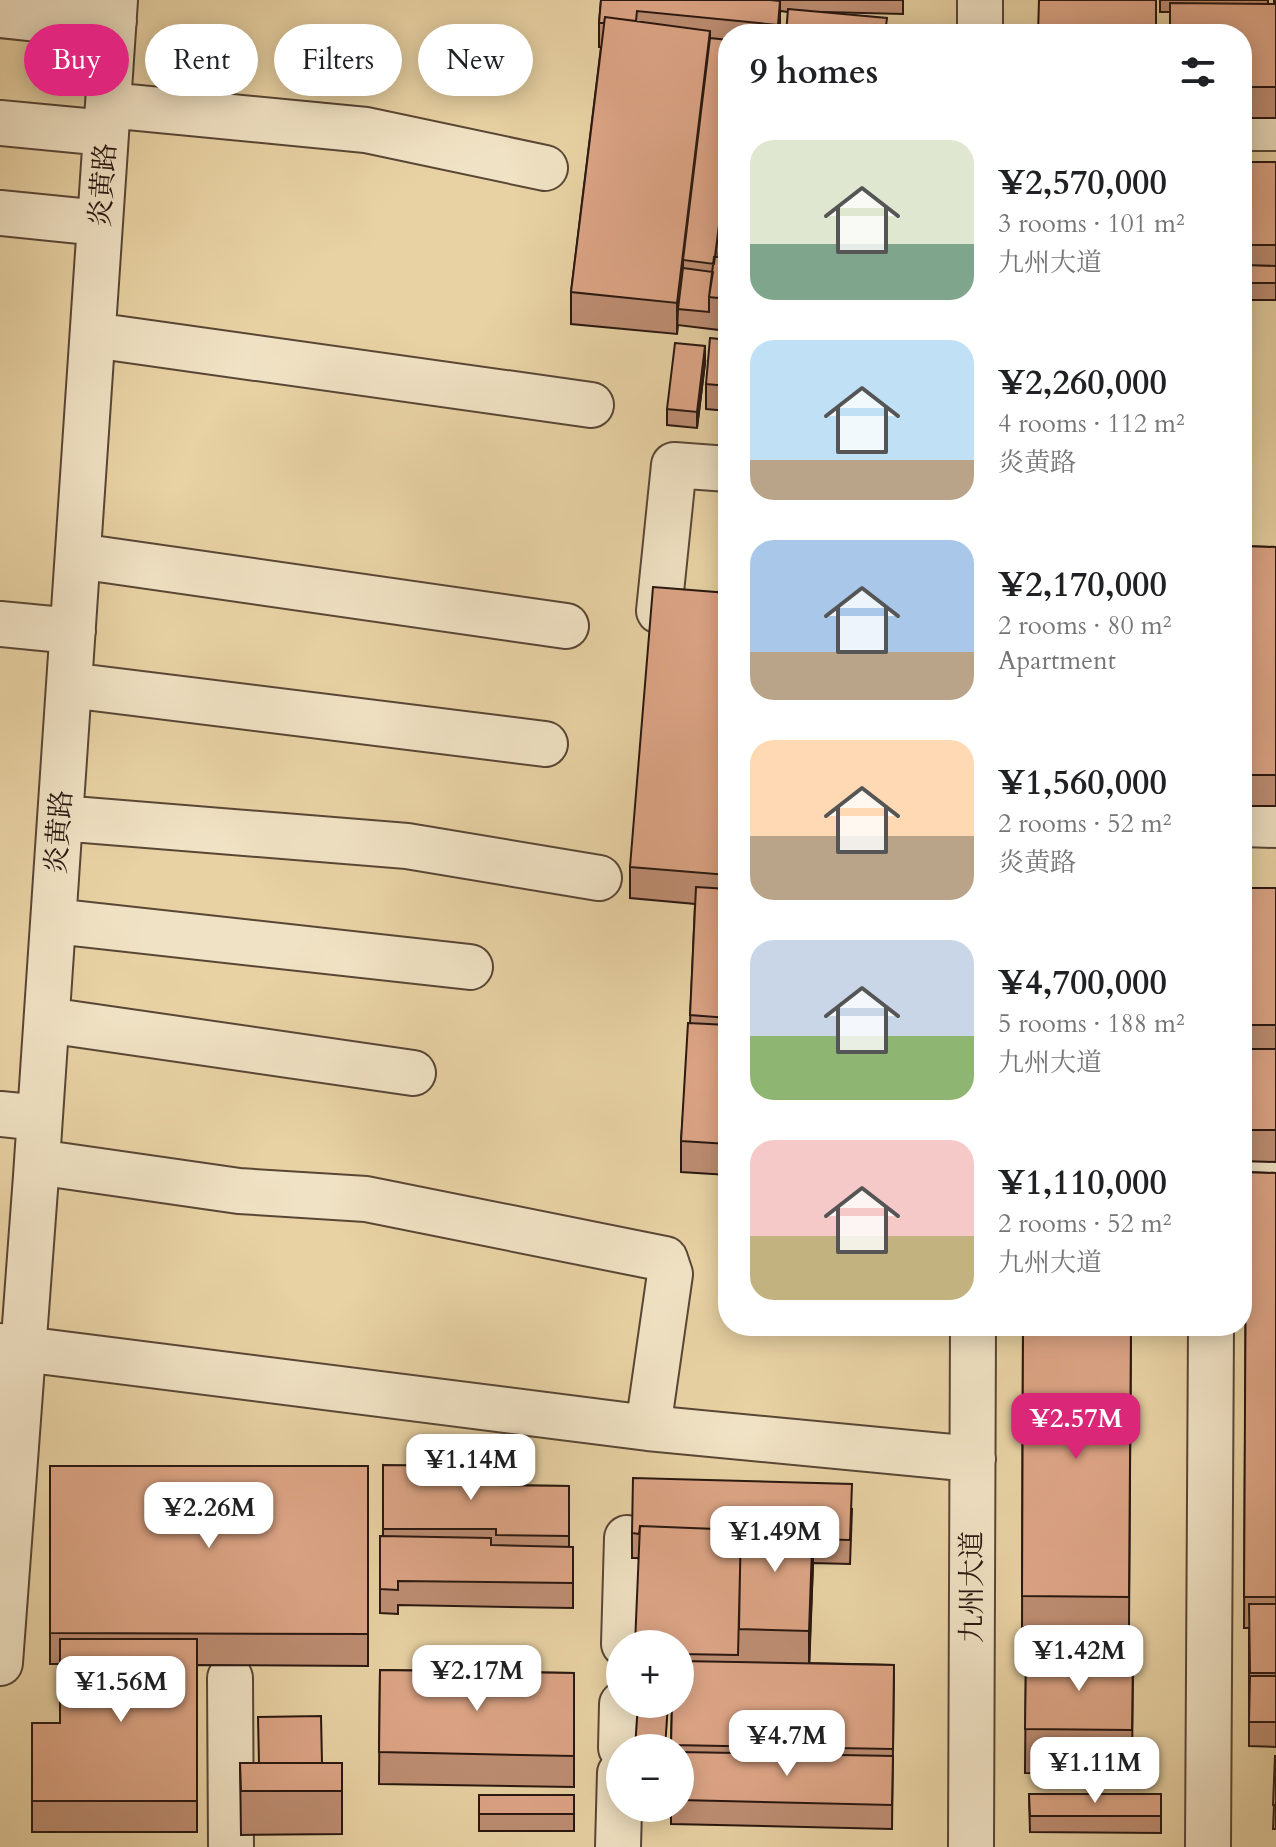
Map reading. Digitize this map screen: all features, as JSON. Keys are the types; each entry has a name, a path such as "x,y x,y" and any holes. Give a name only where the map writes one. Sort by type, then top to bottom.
{"street":[{"path":"980,0 980,24"},
{"path":"0,15 57,21 115,11"},
{"name":"炎黄路","path":"0,1663 16,1239 37,1162 115,11"},
{"path":"0,123 107,119 366,130 545,168"},
{"path":"1252,128 1276,128"},
{"path":"0,213 100,223"},
{"path":"93,335 591,405"},
{"path":"659,611 674,465 718,468"},
{"path":"78,556 566,626"},
{"path":"0,624 73,631"},
{"path":"69,685 545,744"},
{"path":"60,818 407,846 599,878"},
{"path":"1252,824 1276,825"},
{"path":"54,921 470,967"},
{"path":"47,1020 413,1073"},
{"path":"37,1162 239,1191 366,1199 665,1259 670,1274 648,1428"},
{"path":"1252,1167 1276,1168"},
{"name":"九州大道","path":"971,1847 973,1336"},
{"path":"1208,1847 1211,1336"},
{"path":"12,1347 648,1428 973,1459"},
{"path":"624,1630 627,1538"},
{"path":"230,1678 231,1847"},
{"path":"618,1847 619,1822"}],"building":[{"path":"601,0 780,1 778,24 637,11 636,21 605,17 604,23 599,23"},
{"path":"1039,0 1156,0 1156,24 1038,24"},
{"path":"1170,3 1276,4 1276,87 1252,87 1252,24 1170,24"},
{"path":"788,9 887,18 886,24 787,24"},
{"path":"605,17 710,31 677,303 571,292"},
{"path":"710,38 718,39 718,233 714,264 683,260"},
{"path":"1252,162 1276,162 1276,245 1252,245"},
{"path":"714,257 718,257 718,298 709,297"},
{"path":"1252,265 1276,266 1276,283 1252,283"},
{"path":"683,268 713,272 709,312 678,309"},
{"path":"710,338 718,339 718,385 706,384"},
{"path":"675,343 705,346 697,412 667,409"},
{"path":"1252,546 1276,547 1276,775 1252,775"},
{"path":"653,587 718,592 718,874 630,867"},
{"path":"696,887 718,888 718,1017 690,1015"},
{"path":"1252,888 1276,888 1276,1025 1252,1025"},
{"path":"688,1023 718,1024 718,1143 681,1141"},
{"path":"1252,1049 1276,1049 1276,1130 1252,1130"},
{"path":"1252,1172 1276,1173 1276,1597 1244,1597 1245,1336 1252,1336"},
{"path":"1023,1336 1131,1336 1129,1597 1022,1596"},
{"path":"383,1465 496,1466 495,1485 569,1486 569,1536 496,1535 496,1529 383,1529"},
{"path":"50,1466 368,1466 368,1634 50,1633"},
{"path":"633,1478 852,1484 850,1540 813,1539 813,1520 741,1517 741,1530 640,1526 639,1534 632,1533"},
{"path":"741,1517 813,1520 809,1631 739,1629"},
{"path":"640,1526 741,1530 738,1655 694,1654 694,1630 636,1630"},
{"path":"380,1536 491,1538 491,1545 573,1547 573,1583 398,1581 398,1590 380,1589"},
{"path":"1249,1604 1276,1604 1276,1673 1250,1673"},
{"path":"60,1639 197,1639 197,1801 32,1801 32,1723 60,1723"},
{"path":"1026,1656 1133,1658 1132,1730 1025,1729"},
{"path":"694,1661 894,1665 893,1749 694,1745 694,1734 671,1734 672,1718 694,1718"},
{"path":"380,1670 574,1673 574,1756 379,1752"},
{"path":"1250,1676 1276,1676 1276,1722 1249,1722"},
{"path":"321,1716 322,1763 259,1763 258,1717"},
{"path":"637,1718 667,1718 666,1734 636,1734"},
{"path":"694,1752 893,1756 892,1805 694,1800"},
{"path":"1275,1756 1276,1805 1273,1805"},
{"path":"240,1763 342,1763 342,1791 241,1791"},
{"path":"1029,1794 1161,1794 1161,1816 1030,1816"},
{"path":"479,1795 574,1795 574,1814 479,1814"}]}
